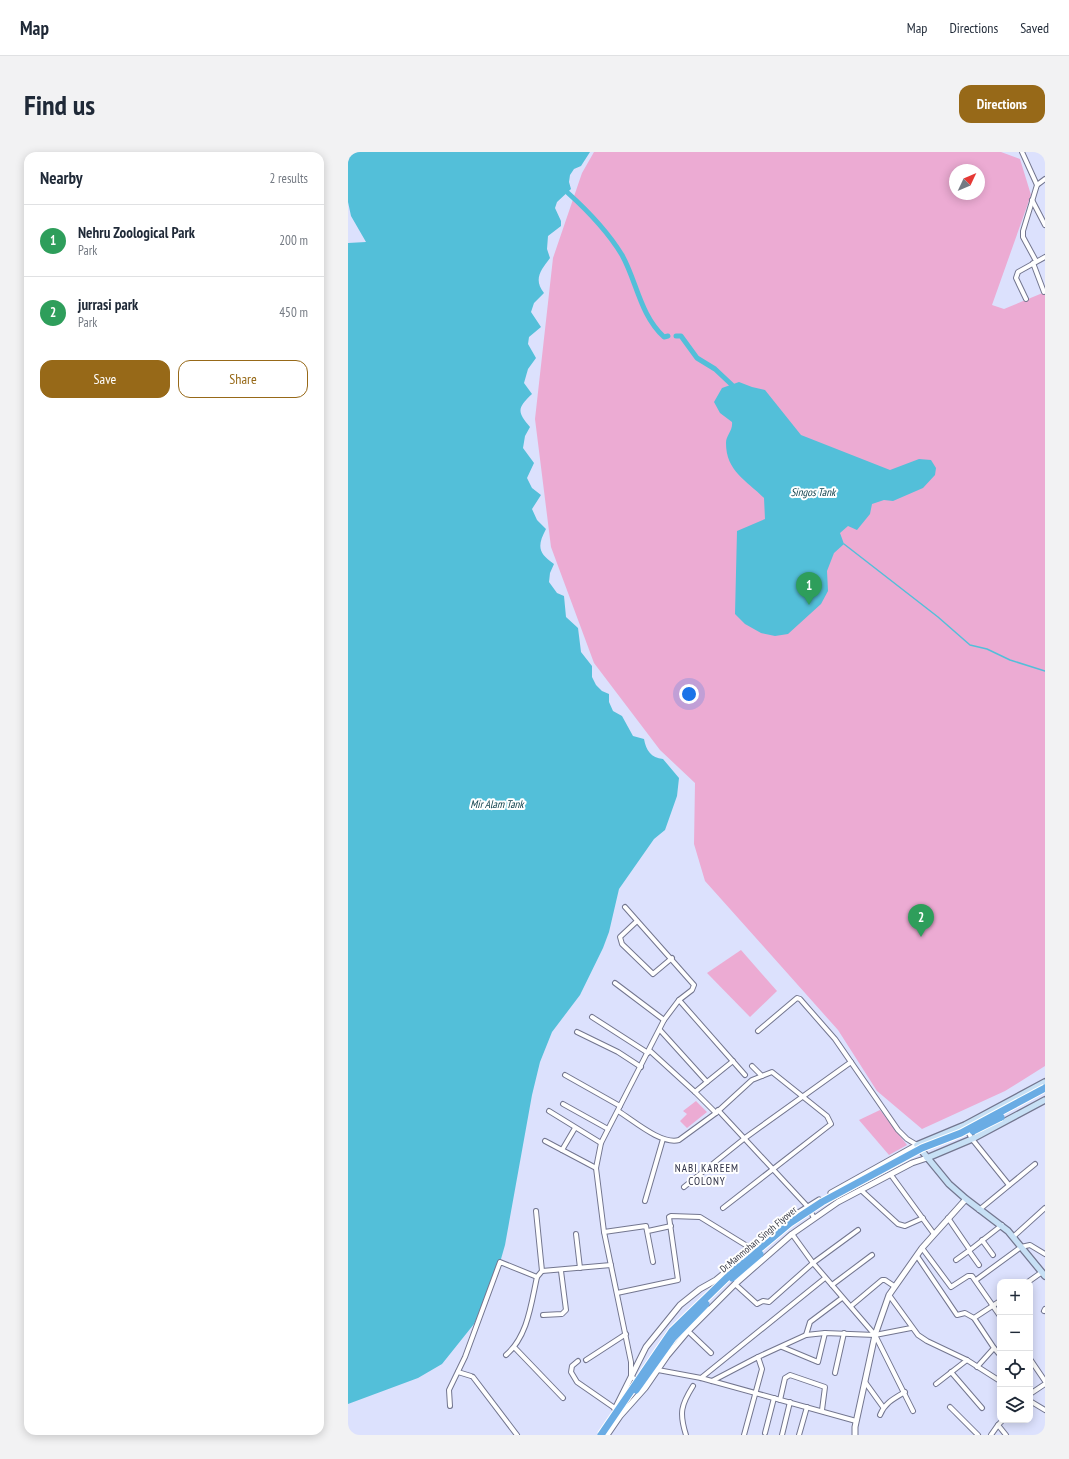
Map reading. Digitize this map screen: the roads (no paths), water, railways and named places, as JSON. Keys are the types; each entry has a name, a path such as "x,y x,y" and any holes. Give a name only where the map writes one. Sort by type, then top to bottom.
{"highway":[{"name":"Dr.Manmohan Singh Flyover","path":"599,1435 672,1331 741,1264 790,1223 822,1202 915,1151 961,1133 1045,1088"},
{"name":"Dr.Manmohan Singh Flyover","path":"606,1435 673,1338 716,1292 802,1219 918,1154 983,1127 1045,1093"}],"main road":[{"path":"1044,1274 1002,1226 979,1210 949,1184 917,1145 964,1125 1045,1082"},
{"path":"927,1158 972,1139 1045,1100"}],"street":[{"path":"1022,152 1037,185"},
{"path":"1044,292 1034,262 1023,237 1026,218 1037,185 1045,180"},
{"path":"1032,200 1045,226"},
{"path":"1026,299 1016,278 1018,272 1045,257"},
{"path":"624,907 672,958 694,985 692,990 679,1000 664,1020 601,1143 596,1168 604,1232 626,1334 631,1362 631,1376 645,1388"},
{"path":"637,921 620,937 622,944 653,974 672,958"},
{"path":"616,983 664,1020"},
{"path":"599,1435 616,1409 646,1347 680,1305 700,1289 716,1280 808,1207 917,1145 907,1139 898,1130 835,1039 799,998 758,1030"},
{"path":"679,1000 745,1075"},
{"path":"592,1017 648,1051 717,1111 774,1169 808,1207 814,1218"},
{"path":"660,1030 707,1082"},
{"path":"577,1032 618,1052 641,1067"},
{"path":"695,1092 733,1061"},
{"path":"684,1188 745,1138 851,1062"},
{"path":"752,1066 762,1076"},
{"path":"565,1075 619,1108 663,1139 674,1142 679,1140 717,1111 752,1080 772,1072 827,1116 831,1124 723,1208"},
{"path":"563,1104 608,1129"},
{"path":"549,1111 601,1143"},
{"path":"964,1125 972,1139 1009,1185"},
{"path":"562,1150 575,1128"},
{"path":"645,1201 663,1139"},
{"path":"545,1140 596,1168"},
{"path":"606,1435 620,1416 645,1388 688,1331 735,1284 792,1234 838,1202 862,1191 912,1163 927,1158"},
{"path":"979,1210 1035,1164"},
{"path":"891,1175 934,1234"},
{"path":"862,1191 898,1224 906,1226 923,1218"},
{"path":"855,1435 856,1420 866,1382 875,1335 889,1295 922,1248 966,1199"},
{"path":"1013,1237 1045,1208"},
{"path":"506,1355 515,1348 527,1321 537,1277 542,1271 536,1211"},
{"path":"617,1293 678,1280 670,1226 670,1216 700,1217 752,1250"},
{"path":"948,1218 979,1265"},
{"path":"604,1232 645,1225 648,1231 653,1262"},
{"path":"648,1231 670,1226"},
{"path":"956,1260 1002,1226"},
{"path":"735,1284 752,1302 756,1304 761,1302 769,1302 812,1263 858,1230"},
{"path":"576,1234 580,1268"},
{"path":"792,1234 812,1263 875,1335 905,1392 913,1411"},
{"path":"982,1240 993,1255"},
{"path":"976,1280 1021,1247 1030,1246 1045,1254"},
{"path":"922,1248 951,1287 970,1275 976,1280 999,1315"},
{"path":"832,1285 872,1255"},
{"path":"916,1256 957,1315 965,1313 974,1318 997,1352"},
{"path":"450,1406 449,1390 465,1357 500,1262 537,1277"},
{"path":"542,1271 561,1271 611,1265"},
{"path":"543,1315 562,1314 566,1310 561,1271"},
{"path":"1033,1280 1044,1274"},
{"path":"701,1378 825,1278"},
{"path":"850,1306 882,1280 885,1280 894,1286"},
{"path":"889,1295 911,1328 927,1341 968,1360 997,1379"},
{"path":"806,1335 810,1322 842,1298"},
{"path":"974,1318 997,1304"},
{"path":"712,1381 758,1357 806,1335 826,1333 875,1335 911,1328"},
{"path":"688,1331 711,1353"},
{"path":"782,1347 818,1362 826,1333"},
{"path":"835,1373 844,1333"},
{"path":"586,1360 626,1334"},
{"path":"515,1348 562,1398"},
{"path":"977,1366 994,1348"},
{"path":"744,1435 762,1369 758,1357"},
{"path":"936,1384 968,1360"},
{"path":"578,1361 572,1366 571,1372 577,1382 616,1409"},
{"path":"1033,1363 1045,1380"},
{"path":"658,1370 701,1378 856,1420"},
{"path":"458,1372 472,1376 517,1435"},
{"path":"951,1372 982,1408"},
{"path":"780,1400 785,1378 790,1375 825,1387 822,1410"},
{"path":"866,1382 884,1407"},
{"path":"1033,1391 1045,1384"},
{"path":"686,1435 682,1423 683,1402 693,1386"},
{"path":"880,1415 890,1400 905,1392"},
{"path":"765,1433 774,1398"},
{"path":"782,1435 790,1402"},
{"path":"1033,1403 1045,1410"},
{"path":"799,1435 807,1407"},
{"path":"950,1407 978,1435"},
{"path":"991,1435 998,1424 1006,1435"}],"water":[{"name":"Mir Alam Tank","path":"348,152 590,152 581,166 574,169 570,175 569,182 571,189 557,202 555,208 561,221 561,226 548,236 547,249 550,258 541,271 539,279 539,283 544,293 534,303 531,312 541,327 529,337 528,344 536,358 528,369 524,383 532,394 520,410 530,427 525,436 523,448 534,463 527,478 532,488 541,495 532,509 537,520 546,529 540,545 542,553 554,564 550,573 549,582 557,593 564,596 566,617 578,628 581,652 592,666 592,677 596,685 602,691 609,694 609,702 613,711 622,716 633,736 644,739 646,747 650,753 655,757 663,759 679,778 677,796 665,830 654,839 619,889 609,932 603,948 580,995 552,1032 540,1062 532,1095 505,1245 495,1280 474,1324 442,1364 418,1378 348,1404 348,243 366,242 351,216 348,202"},
{"name":"Singos Tank","path":"739,382 765,390 801,435 890,470 919,459 931,460 936,468 935,475 923,488 893,501 884,500 872,504 870,514 857,530 848,526 840,533 844,544 834,553 827,571 828,591 821,604 788,634 775,636 761,633 745,624 735,614 737,531 765,519 764,498 738,474 729,461 726,443 732,422 720,413 714,402 722,388"}],"waterway":[{"path":"568,193 597,222 616,246 627,265 649,319 664,337 668,336"},
{"path":"676,336 681,336 697,358 715,369 732,385"},
{"path":"844,544 938,617 970,645 987,649 1010,660 1045,671"}],"place":[{"name":"Nehru Zoological Park","path":"809,605"},
{"name":"jurrasi park","path":"921,937"}],"district":[{"name":"NABI KAREEM COLONY","path":"707,1174"}]}
